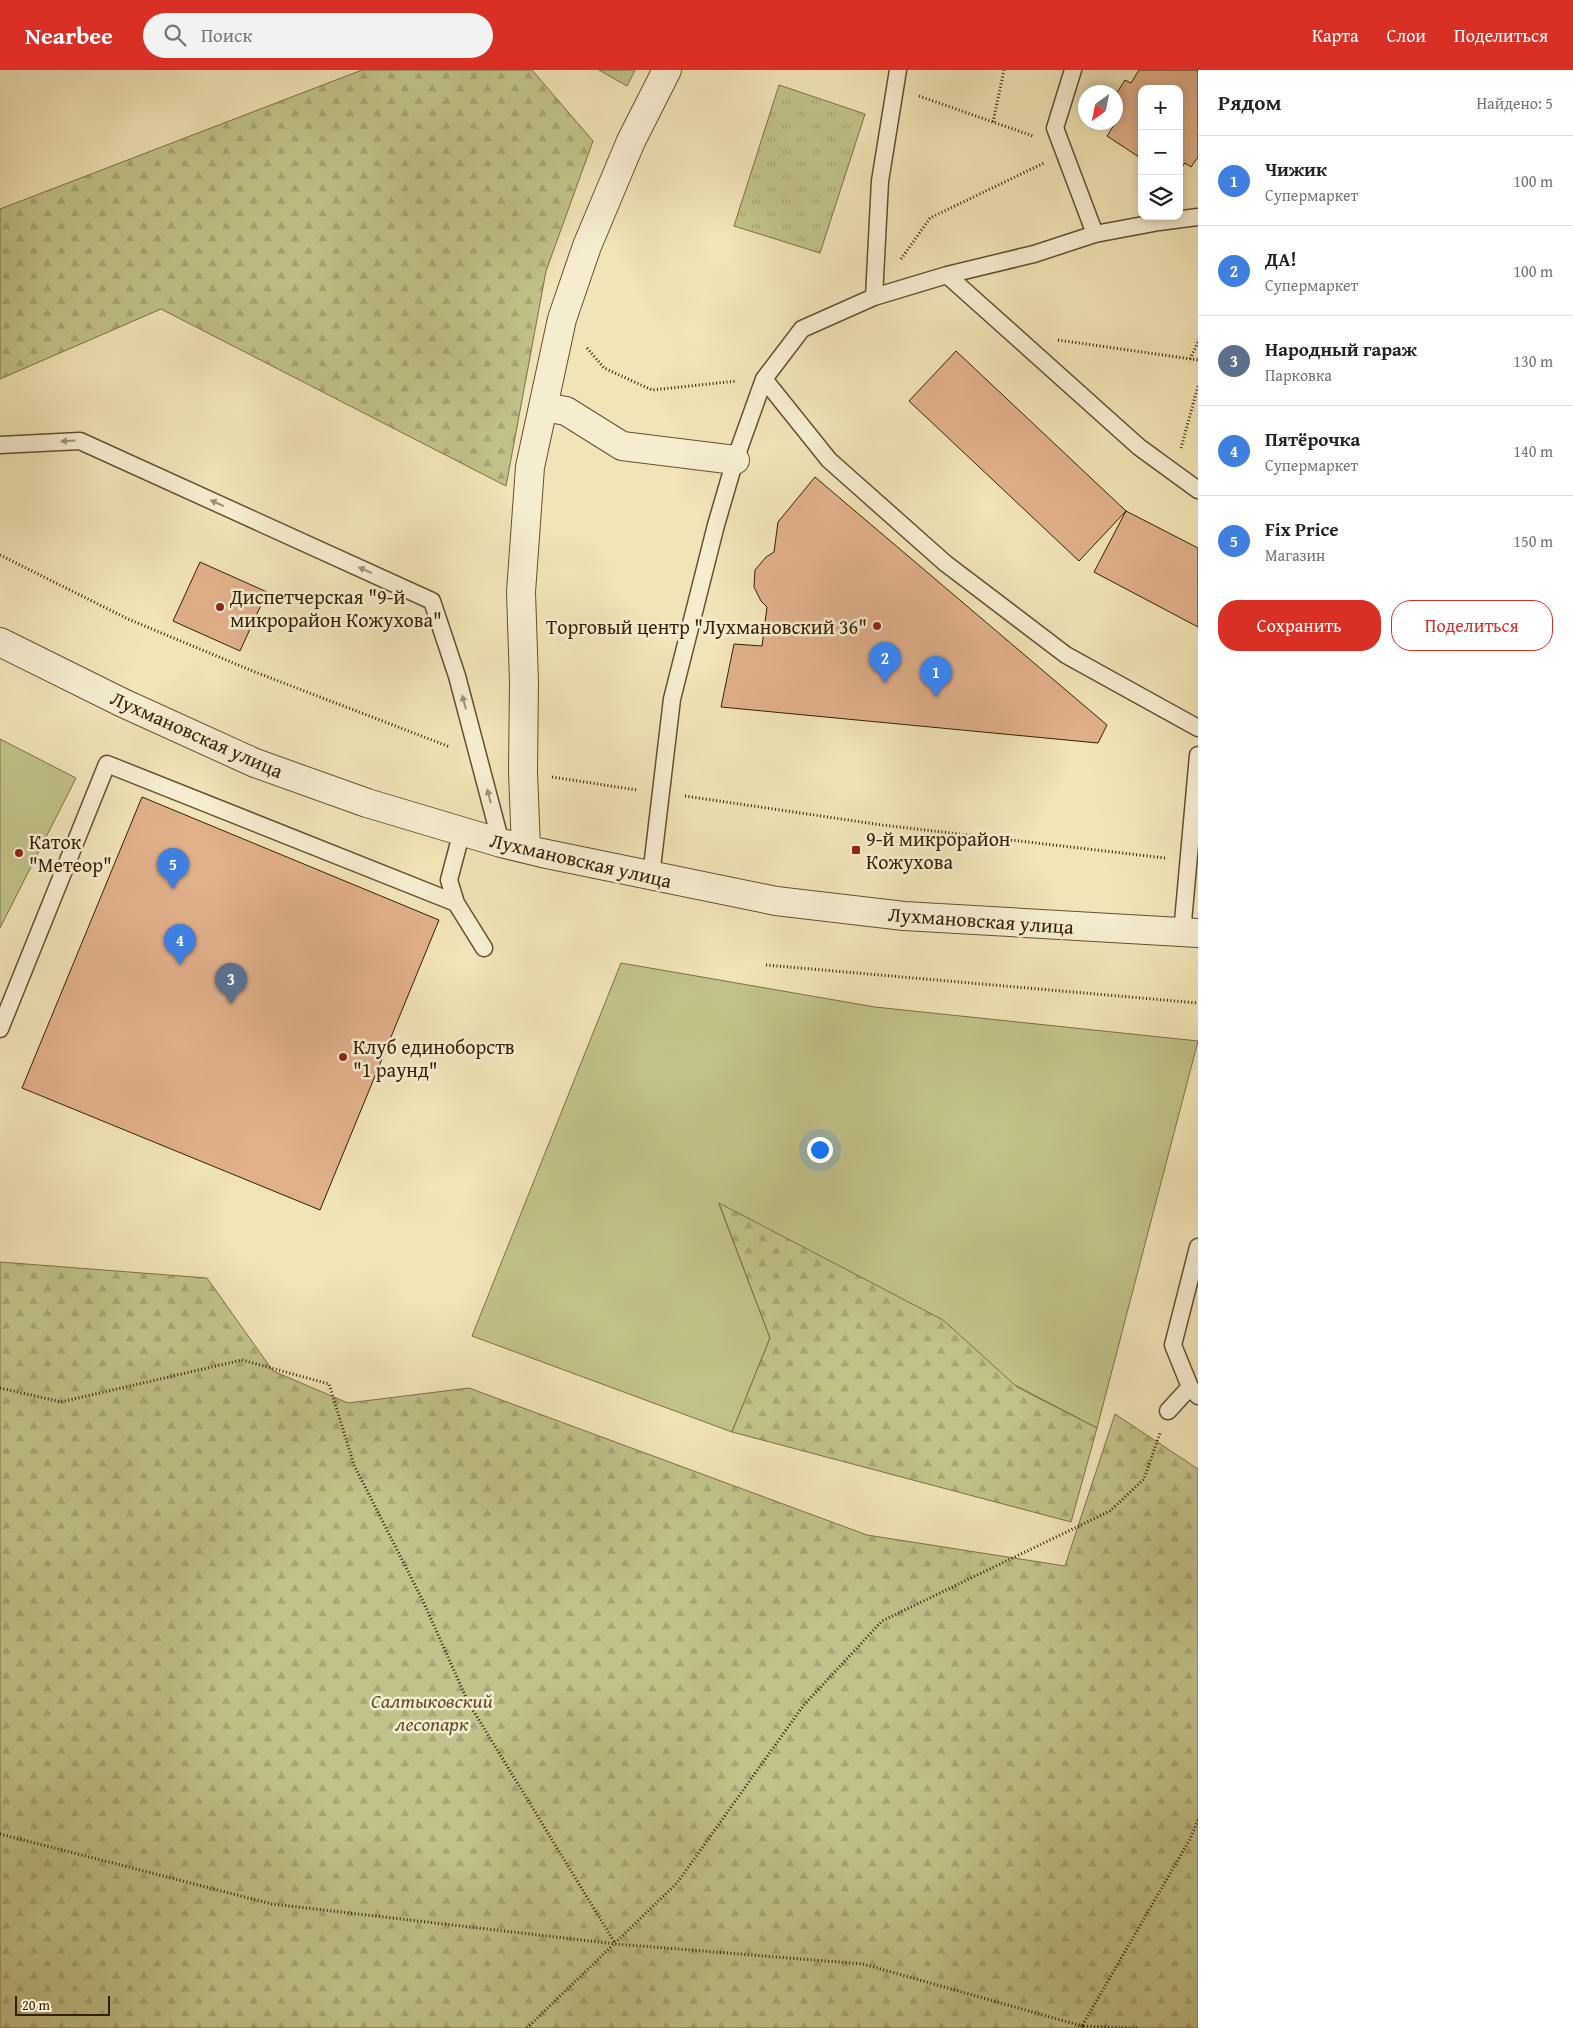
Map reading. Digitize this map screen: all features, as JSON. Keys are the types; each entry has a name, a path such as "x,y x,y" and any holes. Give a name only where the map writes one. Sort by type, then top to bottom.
{"street":[{"path":"514,846 523,772 524,682 520,592 530,467 562,319 587,246 631,141 667,70"},
{"path":"544,407 566,411 622,446 735,460"},
{"name":"Лухмановская улица","path":"0,642 123,703 255,763 367,803 514,846 776,901 904,916 1190,933"}],"lane":[{"path":"874,297 880,181 898,70"},
{"path":"1073,70 1055,128 1095,234"},
{"path":"651,876 672,699 716,525 735,460 764,378 802,329 874,297 947,275 1034,254 1095,234 1198,217"},
{"path":"947,275 1139,447 1198,490"},
{"path":"764,378 829,460 944,563 1066,655 1198,728"},
{"path":"0,445 80,441 432,601 457,676 480,758 514,846"},
{"path":"1190,933 1188,861 1198,755"},
{"path":"0,1029 107,764 456,903"},
{"path":"462,832 449,880 456,903 484,948"},
{"path":"1168,1411 1194,1391 1173,1345 1198,1247"}],"path":[{"path":"993,122 1004,70"},
{"path":"895,87 1063,149"},
{"path":"874,297 930,218 1063,149"},
{"path":"562,319 604,368 652,390 764,378"},
{"path":"1012,334 1198,360"},
{"path":"1190,359 1198,342"},
{"path":"1174,472 1198,386"},
{"path":"0,555 137,623 254,672 480,758"},
{"path":"523,772 882,826 1188,861"},
{"path":"766,965 1198,1003"},
{"path":"0,1388 60,1402 242,1360 329,1384 354,1465 423,1602 468,1702 616,1944"},
{"path":"527,2028 677,1883 803,1706 882,1621 1110,1510 1144,1479 1168,1411"},
{"path":"1082,2027 1190,1839 1198,1820"},
{"path":"0,1834 272,1904 616,1944 863,1964 1082,2027 1136,2028"}],"green space":[{"path":"362,70 532,70 593,141 546,271 506,486 161,309 0,379 0,209"},
{"path":"599,70 635,70 627,86"},
{"path":"779,85 865,114 820,253 734,226"},
{"name":"Каток \"Метеор\"","path":"0,739 76,778 0,928"},
{"path":"621,963 875,1007 1198,1041 1097,1428 1011,1383 719,1204 770,1338 732,1432 472,1336"},
{"path":"719,1203 943,1320 1017,1387 1097,1428 1071,1522 732,1432 770,1338"},
{"name":"Салтыковский лесопарк","path":"0,1262 207,1278 273,1371 348,1403 469,1388 867,1535 1065,1566 1115,1414 1198,1469 1198,2028 0,2028"}],"building":[{"path":"1139,70 1198,70 1198,157 1191,167 1185,163 1183,166 1183,85 1138,85 1138,156 1107,136 1111,130 1123,130 1122,85 1125,80 1131,83"},
{"path":"956,351 1126,511 1079,561 909,401"},
{"name":"Торговый центр \"Лухмановский 36\"","path":"815,477 1107,725 1098,743 721,707 734,644 762,646 767,607 761,601 754,587 755,570 766,557 774,552 778,522"},
{"path":"1126,511 1198,548 1198,627 1094,572"},
{"name":"Диспетчерская \"9-й микрорайон Кожухова\"","path":"200,562 267,592 240,651 173,621"},
{"path":"142,797 439,920 320,1210 22,1088"}],"place":[{"name":"Диспетчерская \"9-й микрорайон Кожухова\"","path":"220,607"},
{"name":"Торговый центр \"Лухмановский 36\"","path":"877,626"},
{"name":"ДА!","path":"885,683"},
{"name":"Чижик","path":"936,697"},
{"name":"9-й микрорайон Кожухова","path":"856,850"},
{"name":"Каток \"Метеор\"","path":"19,853"},
{"name":"Fix Price","path":"173,889"},
{"name":"Пятёрочка","path":"180,965"},
{"name":"Народный гараж","path":"231,1004"},
{"name":"Клуб единоборств \"1 раунд\"","path":"343,1057"}]}
